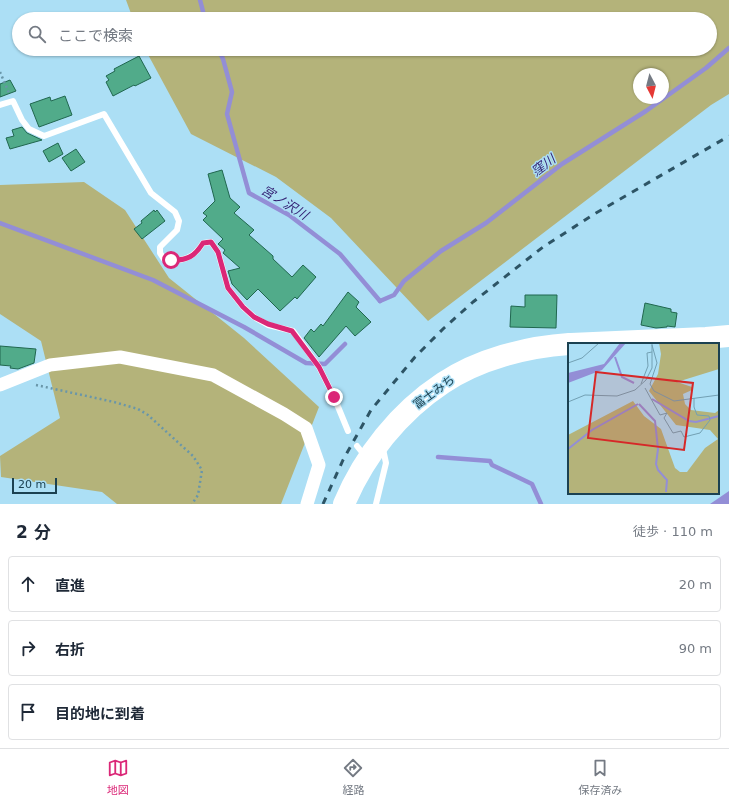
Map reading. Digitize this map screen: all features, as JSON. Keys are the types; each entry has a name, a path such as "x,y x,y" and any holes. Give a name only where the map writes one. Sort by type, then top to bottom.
{"highway":[{"name":"富士みち","path":"596,343 699,339 729,336"},
{"name":"富士みち","path":"344,504 368,449 420,401 443,383 476,366 511,353 548,345 568,344"}],"street":[{"path":"0,385 50,365 120,357 213,375 284,414 306,428 319,465 308,504"}],"lane":[{"path":"0,105 13,101 22,120 29,129 44,136 104,114 152,193 175,212 179,221 177,230 160,248 160,252 164,259 187,259 198,251 203,243 211,242 218,252 228,288 243,307 254,317 268,324 292,331 319,367 334,397 348,431"},
{"path":"368,449 383,449 386,463 376,504"}],"path":[{"path":"0,72 13,101"},
{"path":"14,379 45,388 114,402 138,409 148,415 193,456 202,470 198,495 192,504"}],"shaded area":[{"path":"126,0 729,0 729,94 711,105 428,321 331,218 276,177 191,134 149,56 717,56 717,12 130,12"},
{"path":"84,182 125,210 169,278 244,338 319,407 281,504 117,504 102,492 1,477 0,456 60,418 41,341 0,314 0,185"},
{"path":"729,491 729,504 710,504"}],"building":[{"path":"139,56 151,78 113,96 106,82 109,80 106,76 115,71 114,69"},
{"path":"10,80 16,91 0,97 0,84"},
{"path":"65,96 72,115 39,127 30,104 50,97 51,101"},
{"path":"22,127 27,133 42,140 10,149 6,138 14,136 12,130"},
{"path":"58,143 63,154 49,162 43,151"},
{"path":"76,149 85,162 71,171 62,158"},
{"path":"222,170 230,198 240,207 234,213 254,230 249,235 273,256 273,259 292,277 303,265 316,277 297,299 295,297 280,311 258,289 247,300 232,284 228,271 240,268 223,253 225,250 218,244 223,239 203,220 207,216 203,213 215,201 208,174"},
{"path":"154,210 155,212 157,210 165,221 142,239 134,229"},
{"path":"348,292 359,302 356,307 371,322 355,336 346,326 319,357 304,338 311,329 314,332 321,324 323,326"},
{"path":"525,295 557,295 556,328 510,327 511,306 525,307"},
{"path":"645,303 671,309 671,312 677,313 675,327 667,326 656,328 641,325"},
{"path":"0,346 36,349 34,363 18,369 10,368 11,366 0,365"}],"waterway":[{"name":"宮ノ沢川","path":"200,0 203,12"},
{"name":"窪川","path":"380,301 394,295 404,281 441,251 486,223 562,164 646,111 706,68 729,48"},
{"name":"宮ノ沢川","path":"222,56 232,92 227,114 249,193 289,215 340,254 380,301"},
{"path":"0,223 153,280 244,327 306,363 325,364 345,344"},
{"name":"窪川","path":"438,457 490,461 492,465 532,484 541,504"}],"railway":[{"path":"323,504 343,460 371,410 415,357 444,328 473,302 543,247 596,213 729,136"}],"route":[{"path":"171,260 187,259 198,251 203,243 211,242 218,252 228,288 243,307 254,317 268,324 292,331 319,367 334,397"}]}
